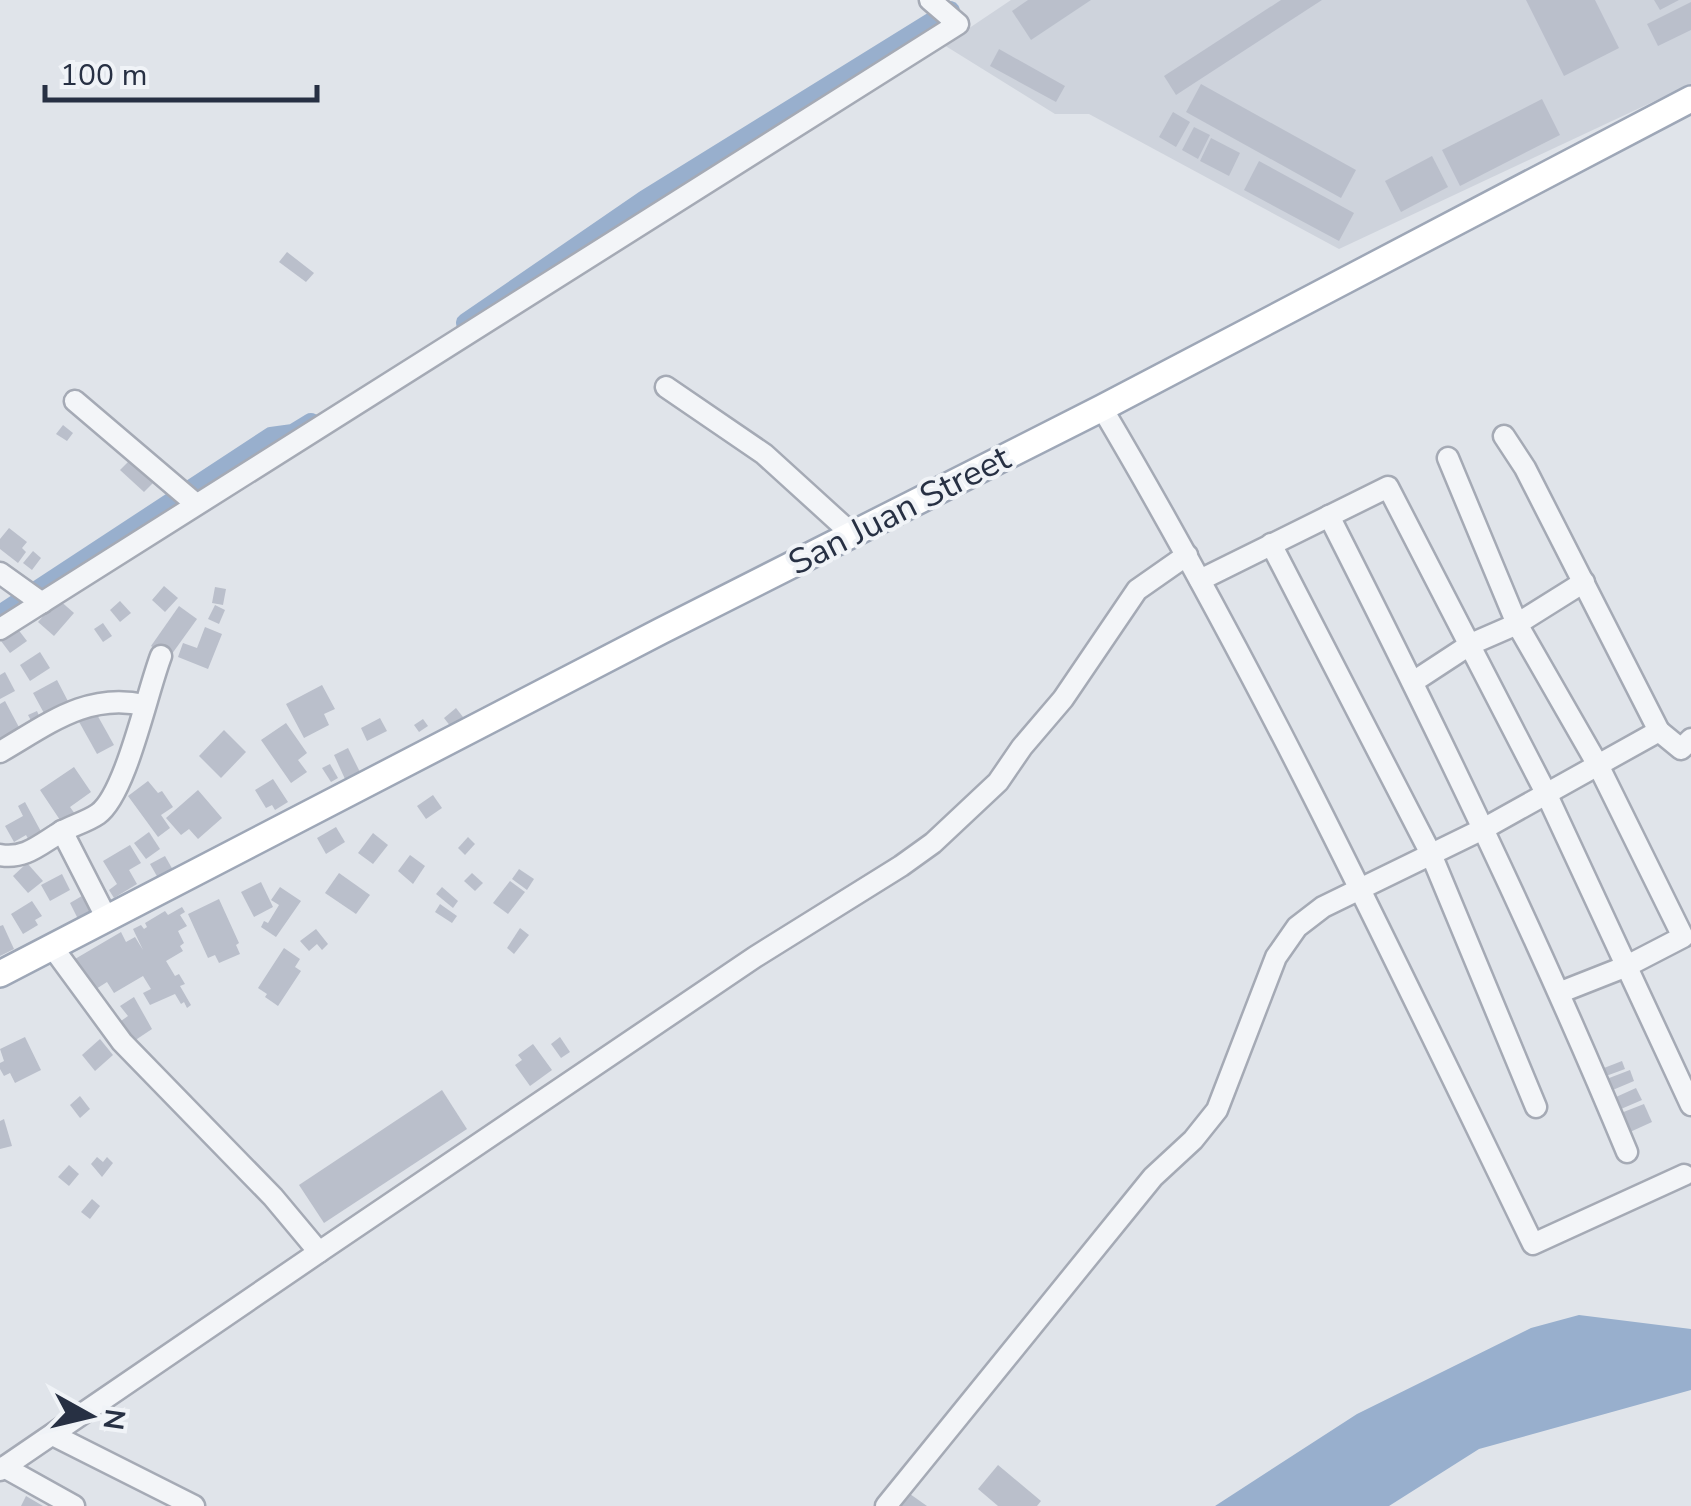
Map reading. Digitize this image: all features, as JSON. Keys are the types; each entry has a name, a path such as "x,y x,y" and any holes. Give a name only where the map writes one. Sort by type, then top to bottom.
{"main road":[{"name":"San Juan Street","path":"0,974 1102,408 1691,99"}],"street":[{"path":"0,629 34,598 958,24 940,8"},
{"path":"666,387 764,454 852,534"},
{"path":"75,401 192,501"},
{"path":"1102,408 1188,555 1361,889 1533,1244 1684,1175"},
{"path":"1504,436 1525,468 1659,731 1688,751"},
{"path":"1448,458 1517,624 1600,767 1683,938 1628,966 1561,992"},
{"path":"1200,580 1388,488 1546,792 1691,1105"},
{"path":"1329,516 1485,828 1561,992 1628,1152"},
{"path":"1271,544 1432,854 1536,1107"},
{"path":"74,1506 2,1469 755,956 934,842 998,782 1063,699 1137,590 1188,555"},
{"path":"0,573 34,598"},
{"path":"1413,682 1471,644 1517,624 1584,582"},
{"path":"0,855 14,858 28,854 62,831 100,813 118,788 161,656"},
{"path":"0,752 100,701 144,705"},
{"path":"886,1506 1153,1177 1218,1110 1276,957 1297,928 1323,907 1485,828 1659,731"},
{"path":"62,831 107,919"},
{"path":"54,948 122,1042 250,1172 319,1252"},
{"path":"53,1435 194,1506"}],"shaded area":[{"path":"1011,0 1691,0 1691,84 1339,249 1089,114 1055,114 944,45"}],"water":[{"path":"1579,1315 1691,1329 1691,1390 1479,1449 1389,1506 1215,1506 1357,1414 1531,1328"}],"building":[{"path":"1028,0 1091,0 1031,40 1012,11"},
{"path":"1281,0 1322,0 1176,95 1164,76"},
{"path":"1526,0 1595,0 1619,48 1564,76"},
{"path":"1654,0 1679,0 1660,10"},
{"path":"1691,2 1691,30 1658,46 1647,24"},
{"path":"999,49 1065,86 1056,102 990,66"},
{"path":"1201,84 1356,170 1341,198 1186,112"},
{"path":"1542,99 1560,135 1460,186 1442,150"},
{"path":"1173,112 1190,122 1176,147 1159,137"},
{"path":"1194,127 1210,135 1198,159 1182,150"},
{"path":"1211,138 1240,153 1229,176 1200,161"},
{"path":"1432,156 1448,187 1401,212 1385,181"},
{"path":"1259,161 1354,213 1339,241 1244,190"},
{"path":"287,252 314,273 306,282 279,262"},
{"path":"63,425 73,433 67,441 56,434"},
{"path":"133,457 157,479 144,492 120,470"},
{"path":"9,528 27,542 22,548 26,552 18,563 0,549 0,539"},
{"path":"33,551 41,558 32,570 23,563"},
{"path":"164,586 178,598 165,612 152,600"},
{"path":"215,587 226,589 223,605 212,603"},
{"path":"58,599 74,613 54,636 38,622"},
{"path":"120,601 131,613 120,622 110,610"},
{"path":"215,605 225,610 219,624 208,619"},
{"path":"179,606 197,619 169,658 151,646"},
{"path":"103,623 112,636 103,642 94,629"},
{"path":"205,627 222,634 208,669 178,657 183,643 197,648"},
{"path":"17,628 27,641 10,653 1,641"},
{"path":"40,652 50,668 30,681 20,665"},
{"path":"5,672 15,691 0,699 0,675"},
{"path":"57,680 72,709 35,728 28,715 37,711 40,718 45,715 33,693"},
{"path":"322,685 335,709 324,714 329,725 304,738 286,704"},
{"path":"5,701 21,731 0,742 0,704"},
{"path":"456,708 463,717 451,727 444,718"},
{"path":"95,711 114,745 97,754 78,720"},
{"path":"380,718 387,731 367,741 361,728"},
{"path":"423,719 428,726 419,732 414,725"},
{"path":"286,723 307,753 298,760 307,772 291,783 261,740"},
{"path":"224,730 246,752 221,778 199,756"},
{"path":"348,748 360,772 345,779 334,755"},
{"path":"330,764 338,778 331,782 322,768"},
{"path":"74,767 91,792 70,807 75,814 62,823 40,790"},
{"path":"273,779 288,802 275,810 272,805 266,808 255,790"},
{"path":"148,781 158,793 162,791 173,807 161,815 170,828 158,837 128,796"},
{"path":"198,790 222,818 198,839 189,829 181,835 166,818"},
{"path":"433,795 442,808 426,819 417,806"},
{"path":"25,802 45,839 32,846 26,835 14,842 5,826 23,816 18,806"},
{"path":"336,827 345,842 326,854 317,838"},
{"path":"149,832 160,849 146,859 134,843"},
{"path":"373,833 388,845 373,864 358,853"},
{"path":"468,837 475,844 465,855 458,848"},
{"path":"130,845 141,863 129,870 137,884 114,898 109,890 117,884 103,861"},
{"path":"410,855 425,866 413,884 398,871"},
{"path":"165,856 173,870 158,878 150,864"},
{"path":"27,863 43,881 28,893 13,876"},
{"path":"519,869 534,879 527,890 512,879"},
{"path":"339,873 370,895 356,914 325,893"},
{"path":"472,873 483,883 475,891 464,881"},
{"path":"62,874 70,890 50,901 41,885"},
{"path":"510,881 525,892 508,914 493,903"},
{"path":"261,882 273,907 254,917 241,892"},
{"path":"280,887 301,901 276,937 261,927 279,905 271,900"},
{"path":"442,887 458,901 453,908 436,894"},
{"path":"87,893 97,912 79,921 70,903"},
{"path":"219,899 240,954 219,963 215,955 208,958 188,914"},
{"path":"32,901 42,916 35,920 38,925 23,934 11,914"},
{"path":"440,904 457,916 452,923 435,912"},
{"path":"182,907 185,912 180,915 187,926 178,931 183,951 166,961 185,984 180,986 191,1005 187,1008 175,994 150,1005 143,993 151,989 143,976 114,993 107,982 96,989 75,959 121,932 126,942 135,937 143,950 133,929 141,925 144,929 145,923 165,911 168,915"},
{"path":"3,925 14,949 0,956 0,926"},
{"path":"520,928 529,935 514,954 507,948"},
{"path":"316,929 328,944 322,950 317,944 309,951 300,941"},
{"path":"284,948 300,959 295,967 301,971 278,1006 258,988"},
{"path":"134,997 152,1029 134,1041 121,1021 128,1016 120,1006"},
{"path":"25,1037 41,1070 15,1083 10,1073 4,1076 0,1069 4,1061 0,1049"},
{"path":"560,1037 570,1052 561,1058 551,1044"},
{"path":"100,1039 113,1055 95,1071 82,1055"},
{"path":"533,1044 552,1070 530,1086 515,1065 522,1060 518,1055"},
{"path":"1622,1061 1625,1069 1606,1076 1604,1068"},
{"path":"1630,1070 1634,1081 1608,1092 1604,1080"},
{"path":"1636,1088 1642,1100 1621,1109 1616,1097"},
{"path":"442,1090 467,1129 324,1223 299,1185"},
{"path":"80,1096 90,1109 80,1118 70,1105"},
{"path":"1644,1104 1652,1122 1630,1132 1621,1113"},
{"path":"4,1119 12,1146 0,1149 0,1121"},
{"path":"97,1157 103,1162 107,1157 113,1163 102,1177 91,1164"},
{"path":"69,1165 79,1174 69,1186 58,1177"},
{"path":"92,1199 100,1206 90,1219 81,1212"},
{"path":"998,1465 1041,1501 1037,1506 998,1506 978,1489"},
{"path":"910,1494 927,1506 901,1506"},
{"path":"26,1496 43,1506 21,1506"}],"waterway":[{"path":"466,323 645,200 950,11"},
{"path":"0,615 271,437 293,434 311,423"}]}
